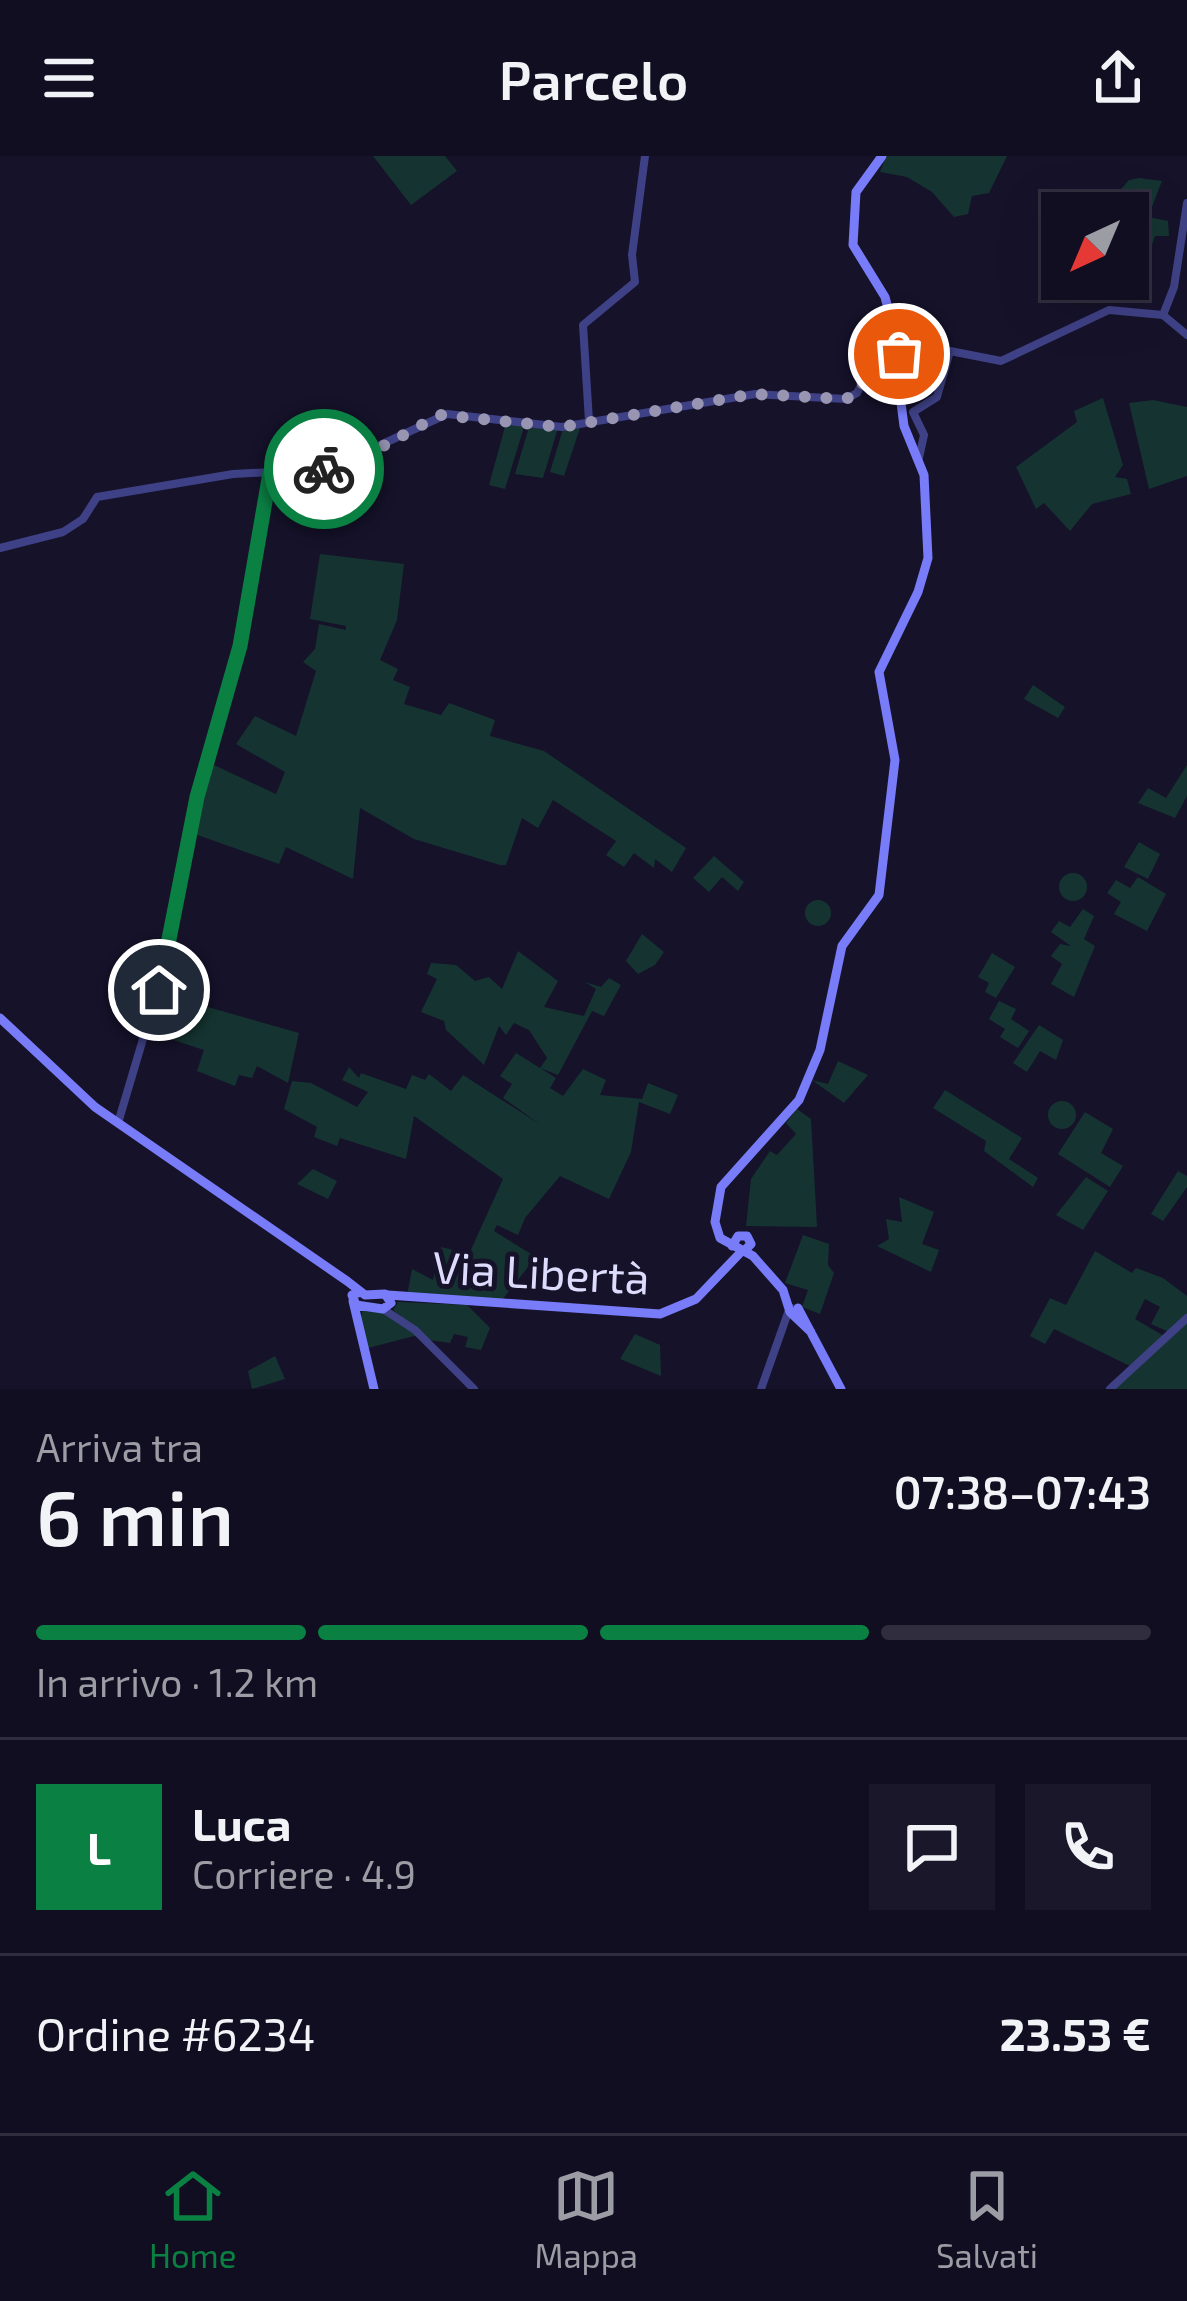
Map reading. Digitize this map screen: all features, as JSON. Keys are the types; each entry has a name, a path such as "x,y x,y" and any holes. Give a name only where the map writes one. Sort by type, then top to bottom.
{"main road":[{"path":"842,1389 780,1285 721,1231 716,1213 723,1183 799,1100 820,1050 842,946 879,895 895,760 879,672 927,565 925,485 904,426 895,335 885,296 853,245 856,192 882,156"},
{"path":"0,1018 118,1123 338,1275 357,1298 374,1389"},
{"name":"Via Libertà","path":"388,1303 407,1299 660,1314 696,1299 740,1246"},
{"path":"357,1298 388,1303"}],"street":[{"path":"589,421 583,325 635,282 632,255 645,156"},
{"path":"1162,315 1174,286 1187,203"},
{"path":"0,548 63,532 83,519 97,496 233,474 337,466 447,414 562,427 754,394 846,399 857,393 872,362 950,351 1001,361 1108,310 1162,315 1187,335"},
{"path":"919,458 923,435 913,412 939,394 950,351"},
{"path":"118,1123 165,965 197,797 240,646 270,473"},
{"path":"388,1303 474,1389"},
{"path":"761,1389 792,1311"},
{"path":"1110,1389 1187,1318"}],"green space":[{"path":"373,156 445,156 457,171 411,205"},
{"path":"886,156 1007,156 989,193 972,196 968,214 954,217 932,192 907,177 880,172"},
{"path":"1129,180 1162,181 1149,214 1149,192 1118,192"},
{"path":"1149,217 1168,221 1169,236 1155,236 1150,251"},
{"path":"1103,398 1123,465 1115,477 1127,479 1131,494 1092,504 1070,531 1044,503 1036,509 1016,467 1077,422 1074,411"},
{"path":"1153,400 1187,407 1187,476 1149,489 1129,403"},
{"path":"506,423 525,424 505,489 489,485"},
{"path":"530,424 558,428 543,478 515,474"},
{"path":"581,425 564,476 550,472 563,429"},
{"path":"320,554 404,564 397,620 380,660 398,669 393,680 410,687 404,704 441,715 449,703 495,720 490,736 544,751 686,848 672,872 655,859 654,868 634,853 624,867 606,855 616,841 553,800 538,828 522,818 506,865 414,839 360,808 353,879 286,847 279,864 192,833 212,764 276,794 285,772 236,744 255,716 296,736 316,671 303,662 315,649 319,624 346,630 346,626 310,619"},
{"path":"1033,685 1065,707 1058,718 1024,699"},
{"path":"1187,765 1187,796 1175,818 1138,803 1148,788 1166,798"},
{"path":"1139,842 1160,854 1148,879 1124,867"},
{"path":"714,856 744,882 738,891 722,877 709,892 693,878"},
{"path":"1073,873 1083,877 1087,887 1083,897 1073,901 1063,897 1059,887 1063,877"},
{"path":"1138,877 1166,894 1147,931 1114,914 1121,902 1107,893 1116,880 1130,888"},
{"path":"818,900 831,913 818,926 805,913"},
{"path":"1083,909 1094,916 1084,939 1095,946 1074,997 1051,984 1062,964 1051,956 1060,944 1071,946 1051,932 1059,921 1070,927"},
{"path":"642,934 664,952 655,965 638,974 626,961"},
{"path":"518,951 558,981 544,1007 584,1016 596,989 585,982 601,987 609,978 621,985 604,1016 592,1011 558,1075 540,1068 547,1058 529,1030 514,1023 506,1035 499,1026 484,1065 446,1030 444,1021 421,1012 437,979 427,974 431,963 456,965 475,981 489,977 502,989"},
{"path":"992,953 1015,967 996,998 985,992 989,983 978,977"},
{"path":"162,994 299,1033 288,1083 257,1066 252,1078 239,1075 235,1086 197,1071 204,1050 152,1033"},
{"path":"999,1001 1016,1009 1011,1019 1029,1031 1018,1048 1000,1037 1005,1029 989,1019"},
{"path":"1039,1025 1063,1040 1056,1060 1040,1051 1027,1072 1013,1063"},
{"path":"516,1053 556,1078 550,1088 563,1096 583,1069 606,1080 600,1095 642,1099 648,1083 678,1095 670,1114 639,1102 631,1152 609,1199 560,1176 525,1218 518,1235 497,1225 494,1231 536,1257 502,1300 407,1296 412,1269 433,1280 441,1247 469,1254 503,1179 414,1116 406,1159 340,1138 337,1146 314,1137 317,1127 284,1109 292,1081 311,1083 357,1107 368,1092 342,1080 349,1067 359,1078 361,1073 406,1089 412,1075 425,1080 429,1074 451,1091 463,1075 541,1125 503,1098 512,1084 500,1076"},
{"path":"838,1061 868,1075 844,1103 812,1080 828,1084"},
{"path":"945,1090 1022,1138 1009,1159 1038,1178 1033,1187 984,1151 986,1141 933,1108"},
{"path":"1062,1101 1072,1105 1076,1115 1072,1125 1062,1129 1052,1125 1048,1115 1052,1105"},
{"path":"797,1109 811,1119 817,1227 746,1226 751,1179 770,1151 777,1155 796,1134 786,1123"},
{"path":"1085,1112 1113,1129 1101,1153 1123,1166 1110,1187 1058,1154"},
{"path":"313,1169 337,1181 328,1199 297,1184"},
{"path":"1178,1171 1187,1176 1187,1187 1163,1221 1151,1214"},
{"path":"1086,1177 1108,1191 1083,1230 1056,1215"},
{"path":"899,1197 934,1212 922,1244 939,1250 931,1272 877,1246 889,1239 886,1219 902,1222"},
{"path":"803,1235 829,1244 828,1265 834,1273 820,1314 802,1307 808,1290 785,1283"},
{"path":"1095,1251 1132,1273 1136,1268 1163,1278 1187,1296 1187,1315 1169,1332 1151,1324 1160,1307 1145,1299 1135,1319 1164,1336 1130,1366 1054,1329 1045,1344 1030,1336 1050,1298 1066,1305"},
{"path":"398,1302 467,1305 490,1328 481,1350 465,1347 468,1337 454,1334 450,1343 429,1340 393,1310"},
{"path":"364,1306 384,1312 418,1335 368,1348 361,1317"},
{"path":"1187,1320 1187,1389 1112,1389"},
{"path":"635,1334 660,1345 661,1376 620,1359"},
{"path":"275,1356 285,1379 252,1389 248,1371"}],"way so far":[{"path":"324,469 365,456 383,442 447,414 562,427 754,394 846,399 857,393 878,358 899,354"}],"route":[{"path":"159,990 197,797 240,646 270,473 324,469"}]}
